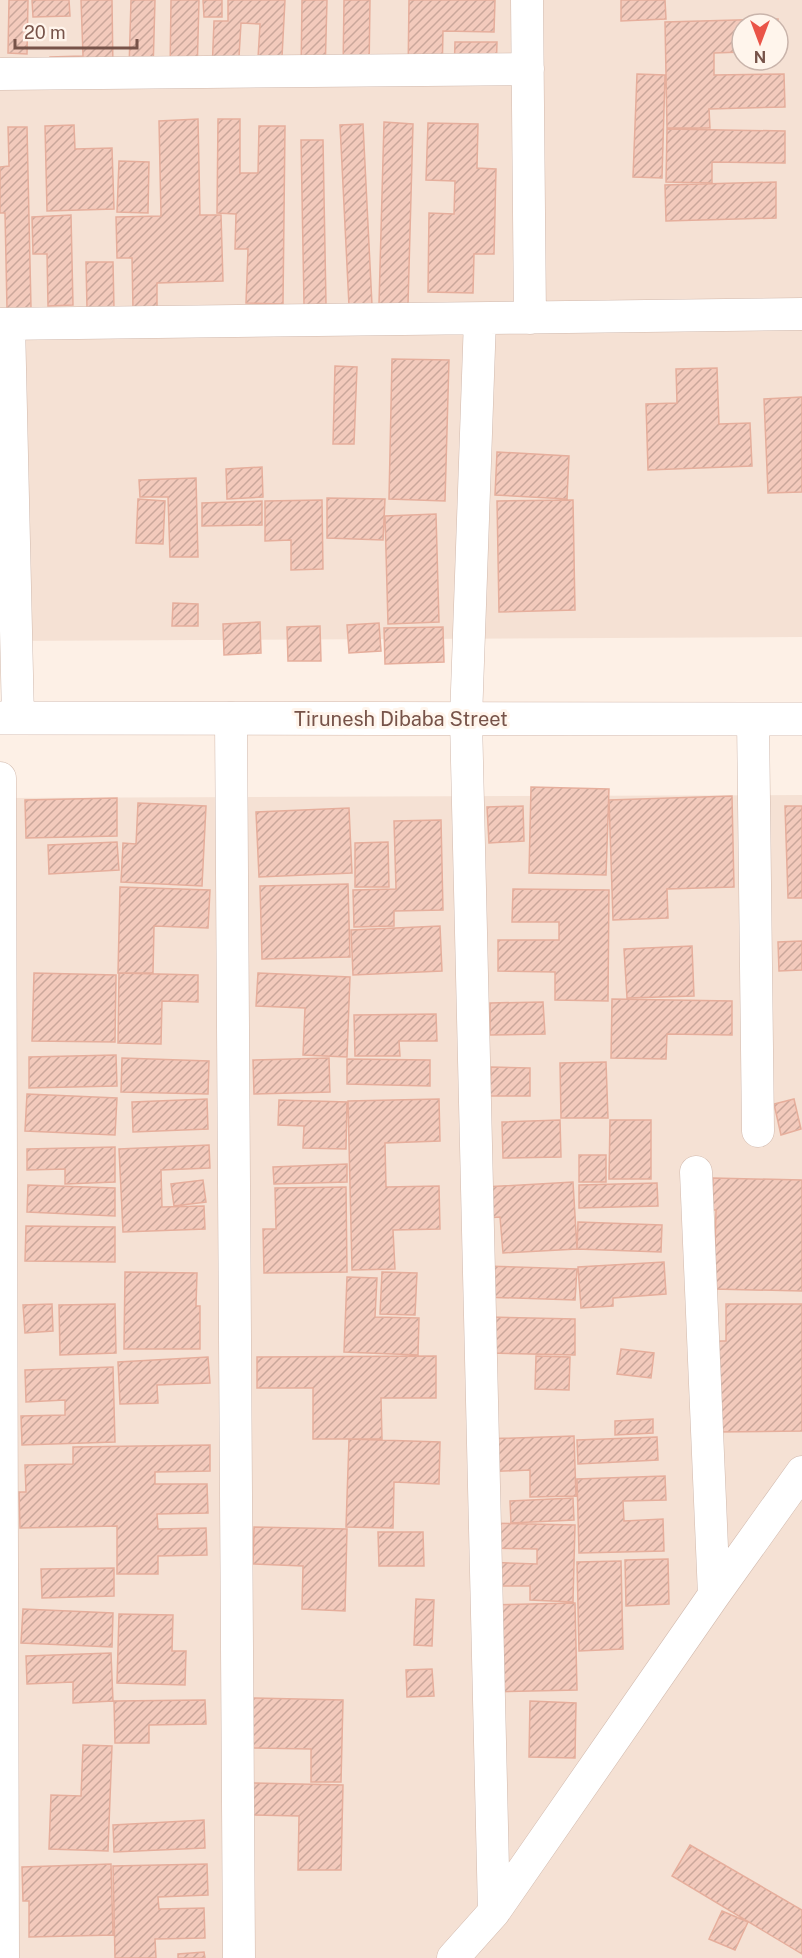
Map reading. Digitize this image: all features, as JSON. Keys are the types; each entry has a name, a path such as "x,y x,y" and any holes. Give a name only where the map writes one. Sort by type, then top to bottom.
{"main road":[{"name":"Tirunesh Dibaba Street","path":"9,718 802,719"}],"street":[{"path":"528,0 530,318"},
{"path":"0,74 528,69"},
{"path":"9,718 4,324 802,314"},
{"path":"480,319 466,719 494,1912"},
{"path":"231,718 239,1958"},
{"path":"753,719 758,1131"},
{"path":"0,778 3,1958"},
{"path":"696,1172 714,1595"},
{"path":"453,1958 494,1912 802,1472"}],"shaded area":[{"path":"0,0 802,0 802,637 0,641"},
{"path":"802,795 802,1958 0,1958 0,798"}],"building":[{"path":"9,0 28,0 27,54 8,53"},
{"path":"32,0 69,0 70,16 33,17"},
{"path":"81,0 112,0 113,70 51,71 50,57 83,56"},
{"path":"131,0 155,0 153,71 129,70"},
{"path":"171,0 199,0 197,76 170,75"},
{"path":"203,0 222,0 222,17 204,17"},
{"path":"228,0 285,0 281,76 257,75 260,24 241,23 238,74 212,72 214,21 228,21"},
{"path":"302,0 327,0 325,75 301,74"},
{"path":"344,0 370,0 369,72 343,72"},
{"path":"409,0 495,0 494,32 443,31 442,77 408,77"},
{"path":"621,0 665,0 666,19 621,21"},
{"path":"730,20 730,52 714,53 714,75 784,74 785,107 709,109 710,128 667,128 665,22"},
{"path":"455,42 497,42 496,75 454,73"},
{"path":"637,74 665,75 662,178 633,177"},
{"path":"198,119 200,215 221,215 223,281 157,283 157,309 133,309 132,258 117,258 116,217 161,216 159,121"},
{"path":"218,119 240,119 240,173 258,173 259,126 285,126 283,304 246,303 248,249 235,249 236,214 217,213"},
{"path":"384,122 413,124 408,305 379,304"},
{"path":"428,123 478,124 477,168 496,169 494,254 474,254 473,293 428,292 429,213 454,214 455,181 426,180"},
{"path":"363,124 372,305 349,306 340,125"},
{"path":"74,125 75,149 112,148 114,209 47,211 45,126"},
{"path":"8,127 27,127 31,308 7,309 5,213 0,213 0,167 9,166"},
{"path":"667,129 785,131 785,163 712,162 712,183 666,182"},
{"path":"301,140 323,140 326,304 304,305"},
{"path":"119,161 149,162 148,213 117,212"},
{"path":"776,182 776,218 666,221 665,185"},
{"path":"71,215 73,305 48,306 47,254 33,254 32,217"},
{"path":"86,262 113,262 114,309 87,309"},
{"path":"392,359 449,360 445,501 389,499"},
{"path":"335,366 357,367 354,444 333,444"},
{"path":"717,368 719,424 750,423 752,466 648,470 646,404 677,403 676,369"},
{"path":"802,397 802,492 768,493 764,399"},
{"path":"497,452 569,456 567,499 495,495"},
{"path":"262,467 263,497 227,499 226,469"},
{"path":"196,478 198,557 170,557 168,497 140,497 139,480"},
{"path":"327,498 385,499 383,540 327,538"},
{"path":"138,499 165,501 163,544 136,543"},
{"path":"322,500 323,569 291,570 291,540 265,541 265,501"},
{"path":"573,500 575,610 499,612 497,501"},
{"path":"262,501 262,525 202,526 202,503"},
{"path":"436,514 439,622 388,624 385,516"},
{"path":"173,603 198,604 198,626 172,626"},
{"path":"260,622 261,653 224,655 223,624"},
{"path":"379,623 381,651 349,653 347,625"},
{"path":"320,626 321,661 288,661 287,627"},
{"path":"443,627 444,662 385,664 384,628"},
{"path":"531,787 609,789 606,875 529,873"},
{"path":"732,796 734,887 667,889 668,918 613,920 609,800"},
{"path":"117,798 117,836 26,838 25,800"},
{"path":"138,803 206,806 202,886 121,882 123,843 136,844"},
{"path":"523,806 524,841 489,843 487,807"},
{"path":"785,806 802,806 802,898 788,898"},
{"path":"349,808 352,873 259,877 256,812"},
{"path":"441,820 443,910 394,911 394,926 354,927 353,890 396,889 394,821"},
{"path":"117,842 119,870 49,874 48,845"},
{"path":"388,842 389,887 355,887 355,843"},
{"path":"348,884 350,957 262,959 260,886"},
{"path":"120,887 210,890 208,928 154,926 153,973 118,973"},
{"path":"513,889 609,890 608,1001 555,1000 555,972 498,971 498,940 559,940 559,922 512,922"},
{"path":"440,926 442,971 353,975 351,930"},
{"path":"802,941 802,970 779,971 778,942"},
{"path":"692,946 694,996 627,998 624,949"},
{"path":"34,973 116,975 115,1042 32,1041"},
{"path":"119,973 198,975 198,1002 162,1001 161,1044 118,1043"},
{"path":"258,973 350,977 347,1057 303,1055 305,1008 256,1006"},
{"path":"612,999 732,1001 732,1035 667,1034 666,1059 611,1058"},
{"path":"543,1002 545,1034 490,1035 490,1003"},
{"path":"436,1014 437,1041 399,1041 400,1056 355,1056 354,1015"},
{"path":"116,1055 117,1086 29,1088 29,1057"},
{"path":"122,1058 209,1061 208,1094 121,1092"},
{"path":"329,1058 330,1092 254,1094 253,1060"},
{"path":"347,1059 430,1060 430,1086 347,1084"},
{"path":"606,1062 608,1118 561,1118 560,1063"},
{"path":"491,1067 530,1068 530,1096 490,1096"},
{"path":"27,1094 117,1098 115,1135 25,1131"},
{"path":"207,1099 208,1129 133,1132 132,1102"},
{"path":"439,1099 440,1141 385,1143 386,1187 439,1186 440,1229 393,1230 395,1269 352,1270 348,1101"},
{"path":"794,1099 801,1129 781,1135 774,1104"},
{"path":"279,1100 347,1102 346,1149 303,1148 304,1126 278,1125"},
{"path":"560,1120 561,1157 503,1158 502,1122"},
{"path":"610,1120 651,1120 651,1179 609,1179"},
{"path":"209,1145 210,1168 161,1170 162,1207 204,1206 205,1229 123,1232 119,1149"},
{"path":"115,1147 115,1182 65,1184 65,1169 27,1170 27,1149"},
{"path":"579,1155 606,1155 606,1182 579,1182"},
{"path":"347,1164 347,1182 274,1184 273,1167"},
{"path":"713,1178 802,1180 802,1291 714,1289 716,1210 712,1210"},
{"path":"203,1180 206,1202 174,1206 171,1184"},
{"path":"573,1182 577,1249 503,1253 500,1217 486,1218 484,1187"},
{"path":"657,1183 658,1206 579,1208 579,1185"},
{"path":"28,1185 115,1188 115,1216 27,1212"},
{"path":"346,1187 347,1272 264,1273 263,1229 276,1229 275,1188"},
{"path":"578,1222 662,1225 661,1252 577,1249"},
{"path":"26,1226 115,1227 115,1262 25,1261"},
{"path":"664,1262 666,1294 613,1298 613,1306 581,1308 578,1267"},
{"path":"483,1266 577,1269 575,1300 482,1297"},
{"path":"125,1272 197,1273 196,1306 200,1306 200,1349 124,1349"},
{"path":"382,1272 417,1273 415,1315 380,1314"},
{"path":"347,1277 377,1278 375,1317 419,1318 418,1355 344,1352"},
{"path":"52,1304 53,1331 25,1333 23,1305"},
{"path":"115,1304 116,1353 60,1355 59,1305"},
{"path":"726,1304 802,1304 802,1431 716,1432 712,1341 726,1341"},
{"path":"488,1317 575,1319 575,1355 488,1353"},
{"path":"621,1349 654,1353 651,1378 617,1374"},
{"path":"436,1356 436,1398 381,1398 382,1439 313,1439 313,1388 257,1388 257,1357"},
{"path":"536,1356 570,1357 569,1390 535,1389"},
{"path":"208,1357 210,1383 157,1385 158,1403 120,1404 118,1362"},
{"path":"113,1367 115,1442 22,1445 21,1416 65,1415 65,1400 26,1402 25,1370"},
{"path":"653,1419 653,1433 615,1435 615,1421"},
{"path":"574,1436 576,1496 530,1497 530,1470 482,1472 481,1439"},
{"path":"657,1437 658,1460 578,1464 577,1440"},
{"path":"349,1439 440,1442 439,1484 394,1482 393,1528 346,1527"},
{"path":"210,1445 210,1471 155,1472 155,1484 207,1484 208,1513 157,1514 158,1529 206,1528 207,1555 158,1556 158,1574 117,1574 117,1526 20,1528 19,1492 26,1492 25,1465 73,1464 73,1447"},
{"path":"665,1476 666,1500 623,1501 624,1521 663,1519 664,1551 579,1553 577,1479"},
{"path":"573,1498 574,1520 511,1523 510,1501"},
{"path":"482,1523 575,1525 573,1602 530,1600 530,1586 484,1586 484,1562 537,1564 537,1549 481,1548"},
{"path":"254,1527 347,1529 345,1611 302,1609 303,1566 253,1564"},
{"path":"378,1532 423,1532 424,1566 379,1566"},
{"path":"668,1559 669,1604 626,1606 625,1560"},
{"path":"621,1561 623,1649 579,1651 577,1562"},
{"path":"114,1568 114,1596 42,1598 41,1569"},
{"path":"416,1599 434,1600 432,1646 414,1645"},
{"path":"575,1603 577,1690 482,1692 485,1605"},
{"path":"23,1609 113,1613 112,1647 21,1643"},
{"path":"119,1614 173,1615 172,1651 186,1651 185,1685 117,1683"},
{"path":"111,1653 113,1701 73,1703 73,1682 27,1684 26,1656"},
{"path":"432,1669 434,1696 407,1697 406,1670"},
{"path":"253,1698 343,1700 341,1782 311,1782 311,1749 252,1748"},
{"path":"205,1700 206,1724 149,1725 149,1743 115,1743 114,1701"},
{"path":"530,1701 576,1703 575,1758 529,1757"},
{"path":"83,1745 112,1746 108,1851 49,1849 51,1795 81,1796"},
{"path":"251,1783 343,1785 341,1870 298,1870 299,1816 250,1815"},
{"path":"204,1820 205,1848 114,1852 113,1825"},
{"path":"690,1845 802,1910 802,1954 672,1876"},
{"path":"111,1864 113,1935 29,1937 29,1901 23,1901 22,1867"},
{"path":"207,1864 208,1895 158,1897 159,1909 204,1908 205,1938 155,1939 156,1958 115,1958 113,1866"},
{"path":"722,1911 748,1922 735,1950 709,1939"},
{"path":"204,1952 205,1958 178,1958 178,1954"}]}
